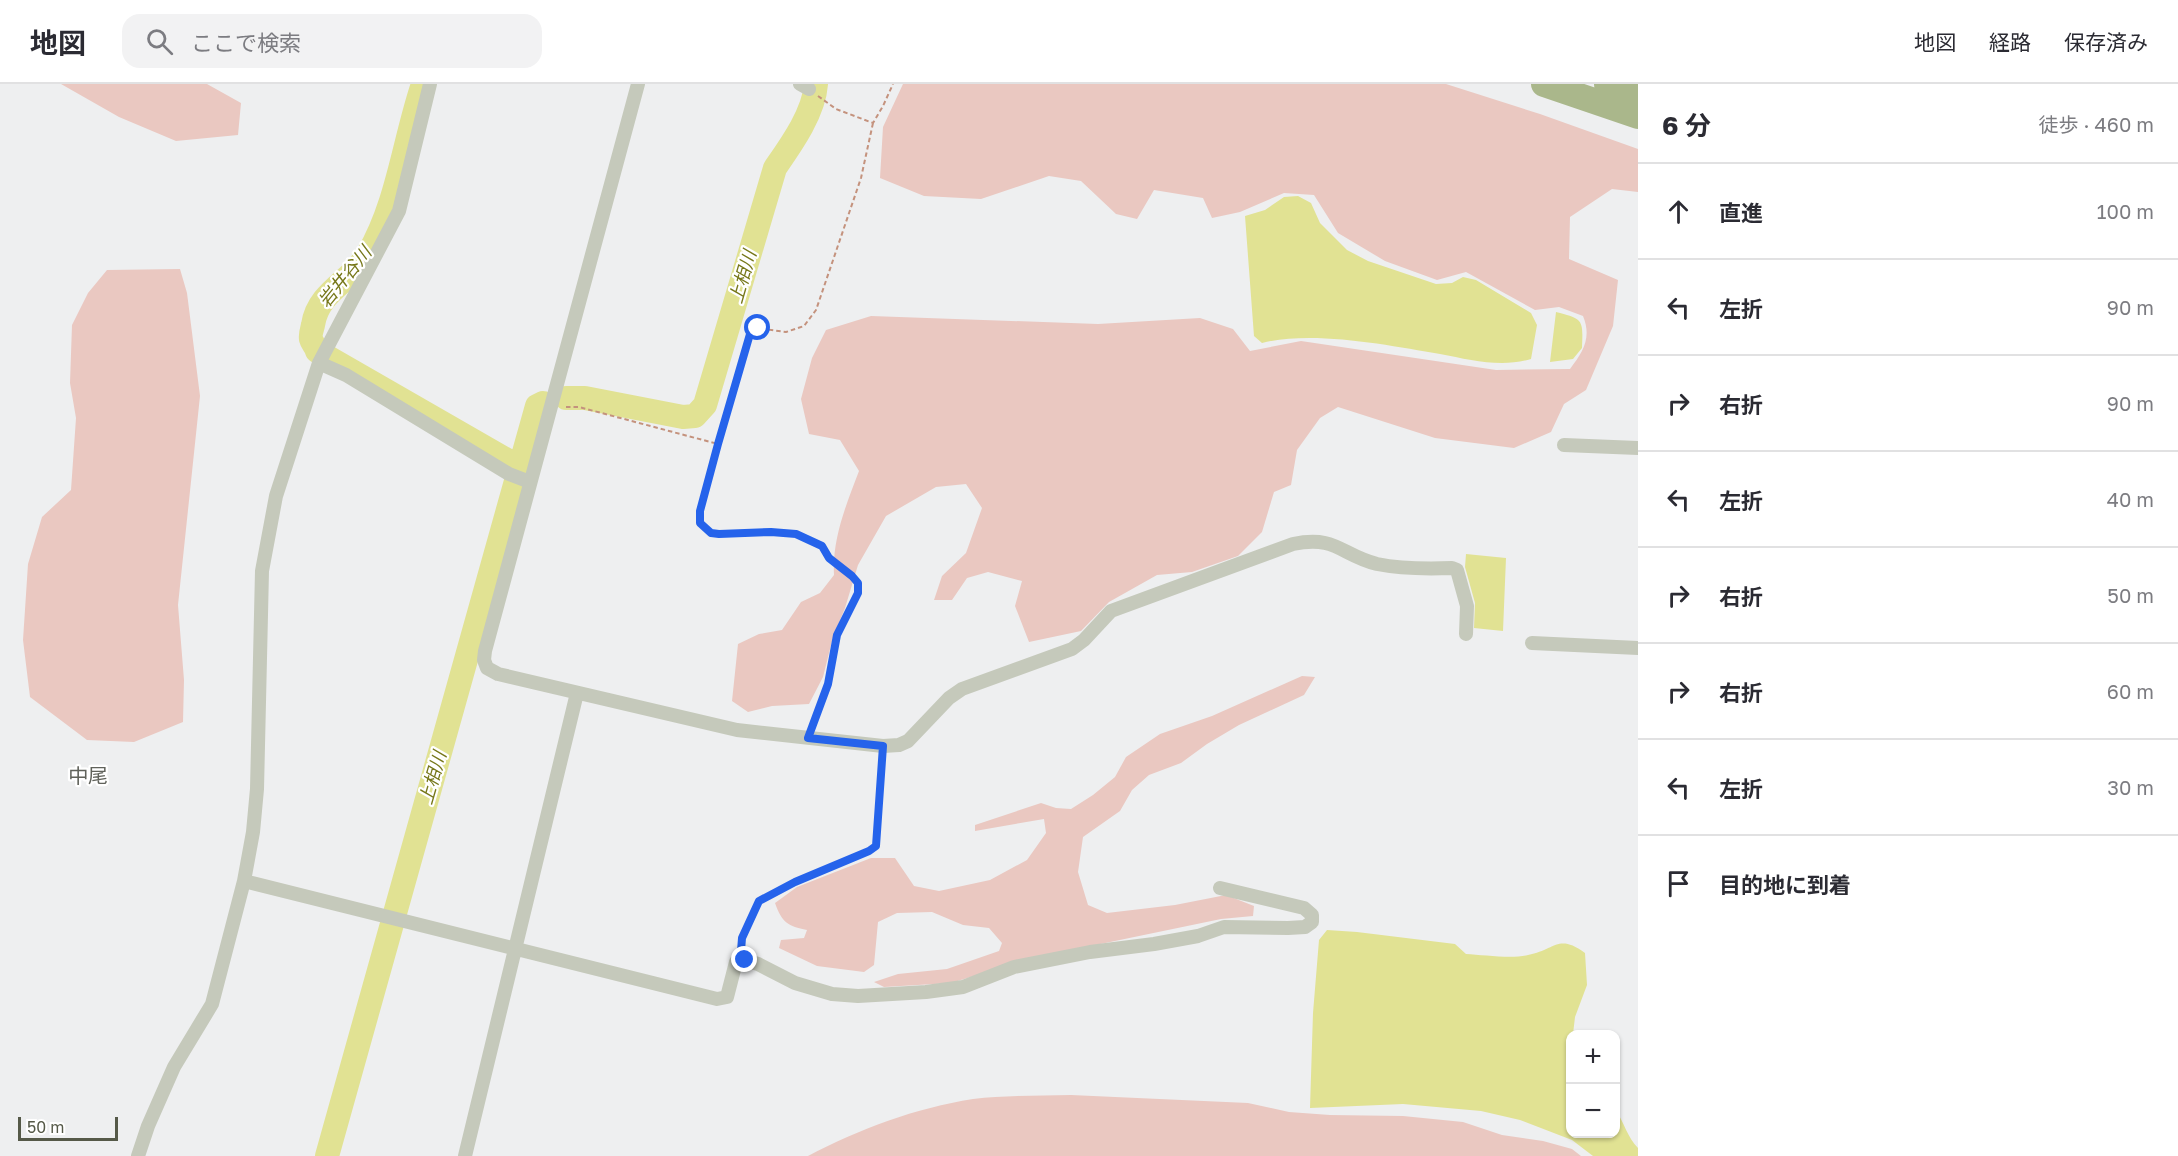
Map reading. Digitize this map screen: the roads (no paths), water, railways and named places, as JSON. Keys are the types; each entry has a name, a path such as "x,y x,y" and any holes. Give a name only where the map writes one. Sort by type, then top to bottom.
{"highway":[{"path":"1544,84 1638,116"},
{"path":"1607,84 1638,95"}],"street":[{"path":"138,1156 148,1126 174,1068 212,1004 244,881 254,832 258,789 262,571 276,496 322,358 399,211 430,84"},
{"path":"638,84 551,406 527,481 485,651 484,660 487,668 498,674 737,730 883,746 899,745 908,741 949,698 962,689 1072,649 1084,640 1112,610 1293,544 1309,541 1325,542 1376,563 1401,568 1452,568 1457,570 1467,606 1466,634"},
{"path":"322,358 509,474 527,481"},
{"path":"1564,445 1638,448"},
{"path":"1532,643 1638,648"},
{"path":"465,1156 577,693"},
{"path":"244,881 717,999 727,997 736,962 745,960 795,983 832,994 858,996 926,992 963,987 1014,967 1090,952 1198,936 1224,927 1288,928 1305,927 1312,922 1312,915 1304,908 1220,888"}],"waterway":[{"name":"岩井谷川","path":"423,84 387,214 368,254 321,303 316,313 311,339 317,351 519,467"},
{"name":"上相川","path":"566,398 585,398 683,417 695,416 705,405 775,168 806,117 816,84"},
{"name":"上相川","path":"327,1156 537,406 543,403"}],"district":[{"name":"中尾","path":"88,776"}]}
